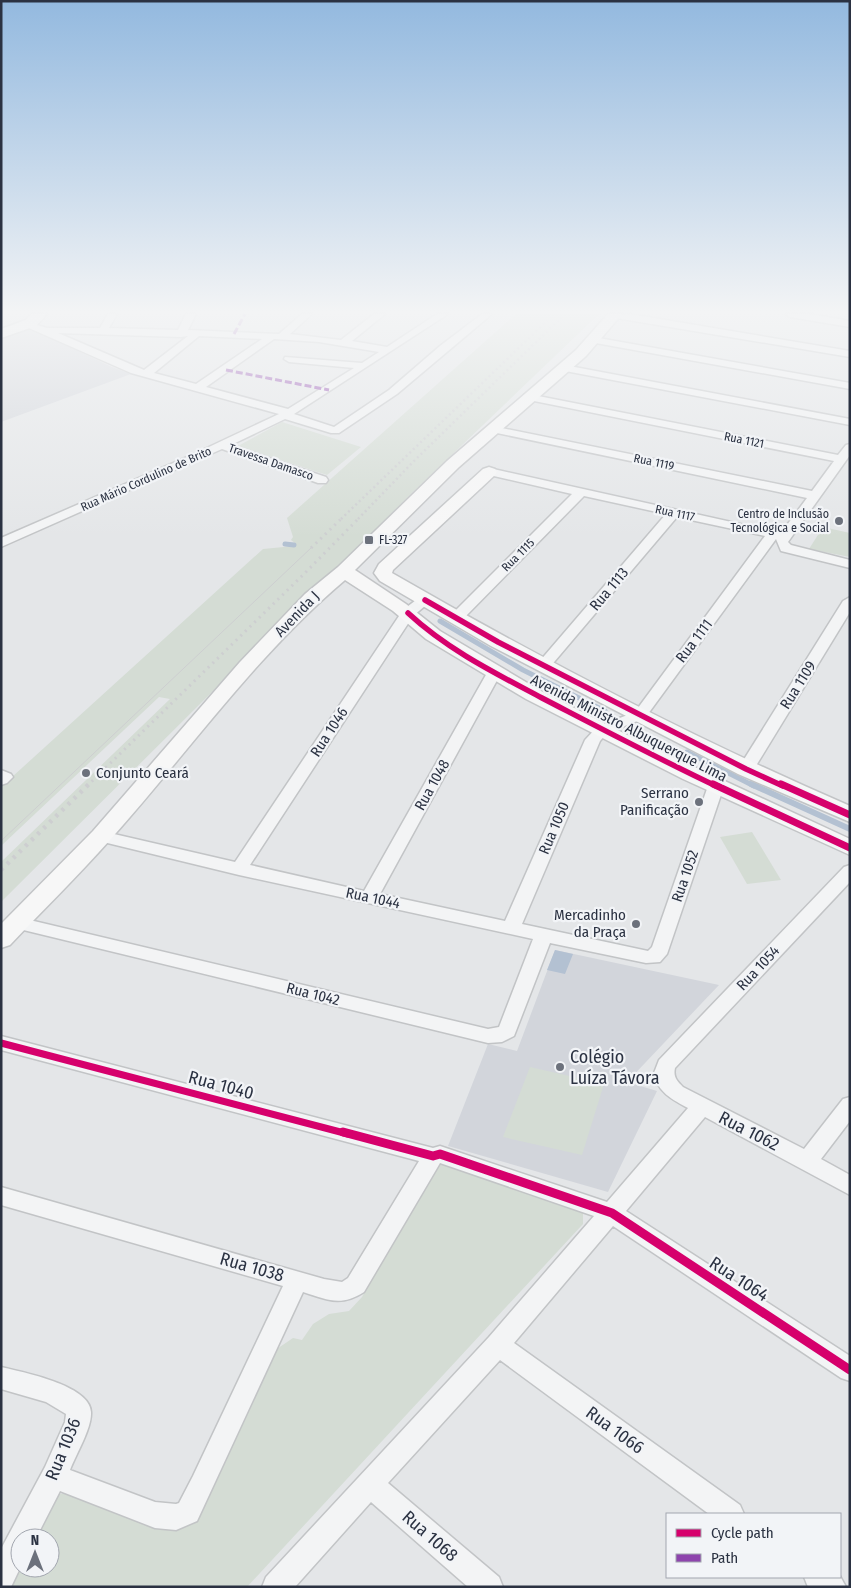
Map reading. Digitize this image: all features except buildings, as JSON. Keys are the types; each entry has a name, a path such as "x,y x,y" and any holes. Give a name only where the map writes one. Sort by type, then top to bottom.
{"street":[{"path":"198,388 289,413 289,417 334,431 398,388"},
{"name":"Rua Mário Cordulino de Brito","path":"1,543 221,445 289,413 333,388"},
{"name":"Avenida J","path":"9,931 101,836 247,666 312,598 344,571 453,464 539,388"},
{"path":"670,388 850,422"},
{"name":"Rua 1121","path":"528,397 841,459"},
{"name":"Rua 1119","path":"492,429 816,496"},
{"name":"Travessa Damasco","path":"221,445 322,480"},
{"name":"Rua 1111","path":"640,715 779,536 816,496 850,447"},
{"path":"453,464 489,472"},
{"name":"Rua 1117","path":"489,472 779,536 786,548 850,564"},
{"name":"Avenida Ministro Albuquerque Lima","path":"489,472 385,568 383,573 386,577 456,618 640,715 746,769 850,815"},
{"name":"Rua 1115","path":"456,618 581,492"},
{"name":"Rua 1113","path":"544,665 674,512"},
{"path":"1,530 15,537"},
{"name":"Avenida Ministro Albuquerque Lima","path":"344,571 408,614 431,634 494,673 602,730 716,786 850,848"},
{"name":"Rua 1046","path":"239,869 408,614 426,600"},
{"name":"Rua 1109","path":"746,769 850,601"},
{"name":"Rua 1048","path":"369,898 494,673"},
{"path":"602,730 640,715"},
{"name":"Rua 1050","path":"511,928 593,740 602,730"},
{"path":"1,775 5,777 1,780"},
{"name":"Rua 1052","path":"646,957 653,957 660,950 716,786"},
{"name":"Rua 1044","path":"101,836 369,898 646,957"},
{"name":"Rua 1054","path":"666,1066 850,871"},
{"name":"Rua 1042","path":"9,931 488,1036 502,1035 507,1031 544,935"},
{"name":"Rua 1040","path":"1,1043 433,1156 440,1154 612,1213"},
{"name":"Rua 1062","path":"666,1066 662,1073 663,1078 676,1092 701,1107 807,1161 850,1186"},
{"path":"807,1161 850,1105"},
{"path":"276,1587 498,1345 701,1107"},
{"name":"Rua 1038","path":"1,1196 324,1289 345,1292 356,1285 433,1156"},
{"name":"Rua 1064","path":"612,1213 850,1370"},
{"path":"54,1476 155,1515 176,1517 188,1512 297,1280"},
{"name":"Rua 1066","path":"498,1345 731,1513"},
{"name":"Rua 1036","path":"1,1378 72,1401 79,1410 78,1422 54,1476 27,1528"},
{"name":"Rua 1068","path":"370,1485 489,1587"},
{"name":"Rua 1036","path":"1,1577 10,1560"},
{"path":"819,1578 832,1587"}],"shaded area":[{"path":"1,388 93,388 1,422"},
{"path":"433,388 522,388 412,493 1,902 1,862 170,699 159,697 1,846 1,787 263,549 294,546 296,544 291,540 293,537 287,518"},
{"path":"282,422 361,447 327,475 238,446"},
{"path":"823,527 850,533 850,557 809,549"},
{"path":"752,832 781,880 747,884 720,837"},
{"name":"Colégio Luíza Távora","path":"555,950 719,985 627,1082 657,1091 608,1192 448,1146 488,1044 517,1051"},
{"path":"530,1067 604,1084 582,1155 503,1137"},
{"path":"445,1164 571,1208 583,1213 583,1224 247,1587 4,1587 12,1578 60,1578 60,1528 37,1528 57,1495 68,1492 177,1531 186,1524 268,1355 293,1338 302,1340 313,1324 329,1314 349,1311 362,1297 430,1169 435,1165"}],"water":[{"path":"555,950 573,954 565,974 547,970"}],"waterway":[{"path":"285,544 294,545"},
{"path":"440,621 523,670 605,711"},
{"path":"687,752 754,786"},
{"path":"751,784 850,829"}],"tram line":[{"path":"1,841 311,548"}],"railway":[{"path":"341,519 477,388"},
{"path":"358,519 489,388"},
{"path":"311,548 342,518"},
{"path":"87,786 359,518"},
{"path":"1,870 89,784"}],"marked path":[{"path":"319,388 329,390"}],"cycle path":[{"path":"425,600 498,642 746,769 850,815"},
{"path":"408,613 438,639 507,680 656,757 850,848"},
{"path":"1,1043 433,1156 440,1154 612,1213 850,1370"}],"place":[{"name":"Centro de Inclusão Tecnológica e Social","path":"839,521"},
{"name":"FL-327","path":"369,540"},
{"name":"Conjunto Ceará","path":"86,773"},
{"name":"Serrano Panificação","path":"699,802"},
{"name":"Mercadinho da Praça","path":"636,924"},
{"name":"Colégio Luíza Távora","path":"560,1067"}]}
